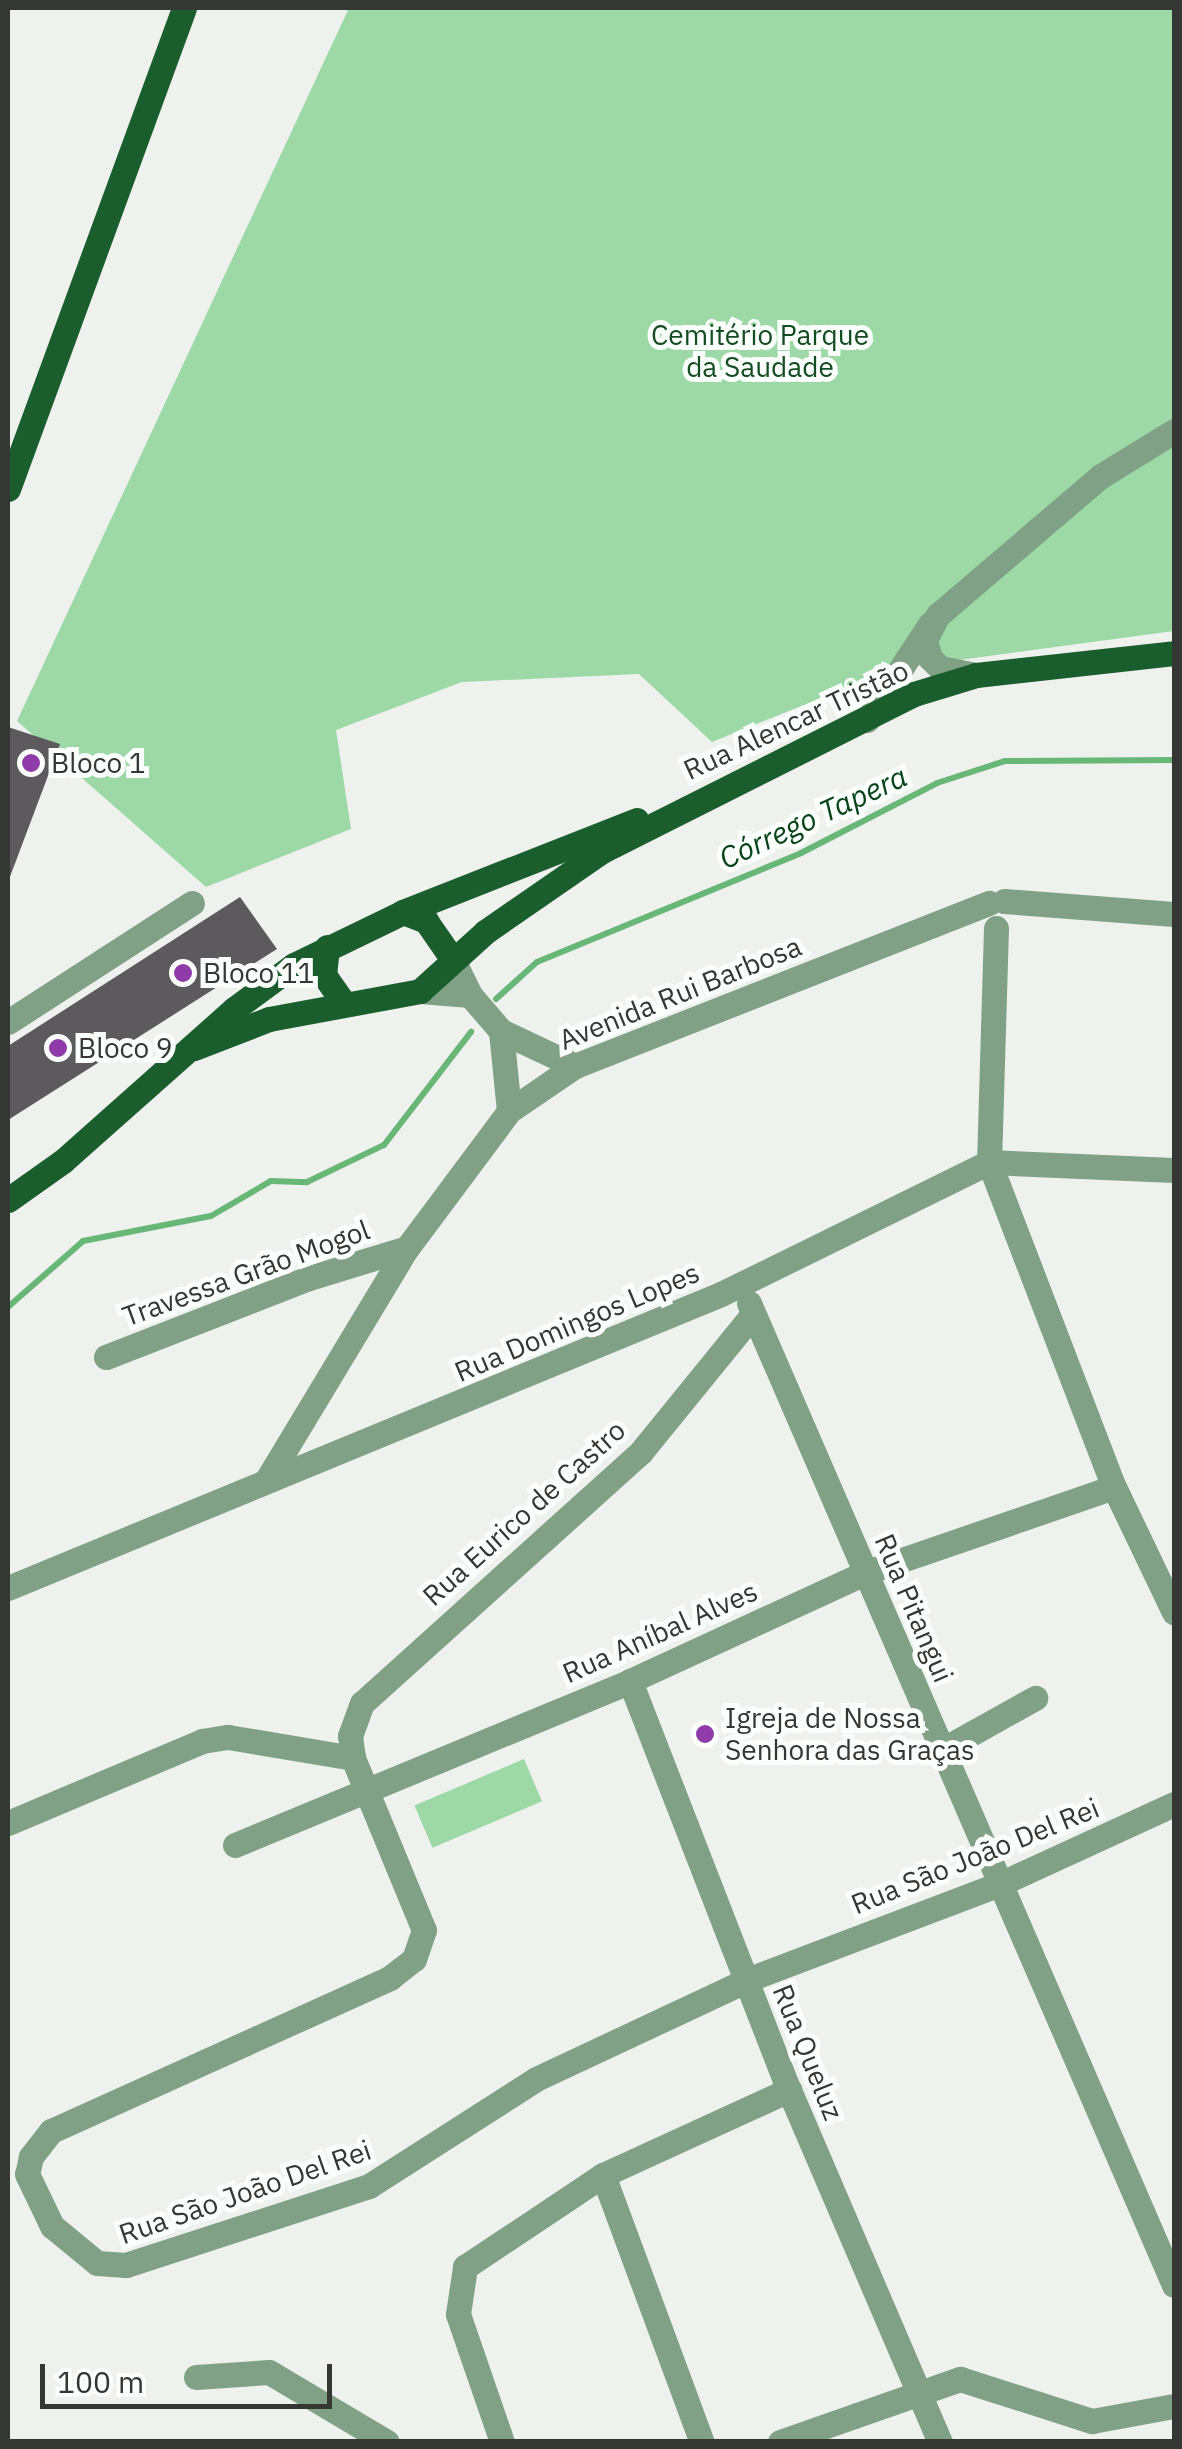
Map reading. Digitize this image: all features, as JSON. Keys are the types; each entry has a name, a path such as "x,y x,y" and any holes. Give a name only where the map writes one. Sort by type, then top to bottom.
{"main road":[{"path":"8,489 184,8"},
{"name":"Rua Alencar Tristão","path":"420,992 454,960 539,894 680,808 914,694 976,675 1174,653"},
{"name":"Rua Alencar Tristão","path":"8,1200 194,1048 234,1009 327,947 586,836 680,808"},
{"path":"403,912 426,921 454,960"},
{"path":"327,947 324,975 342,1000"},
{"path":"194,1048 342,1000 420,992"}],"street":[{"path":"866,720 930,624 1101,476 1174,431"},
{"path":"930,624 925,640 930,658 940,668 976,675"},
{"path":"8,1022 192,904"},
{"name":"Avenida Rui Barbosa","path":"268,1478 407,1248 509,1111 575,1066 954,914 997,915 1047,906 1174,914"},
{"path":"997,915 989,1162 1114,1487 1174,1612"},
{"path":"454,960 470,994 500,1031 575,1066"},
{"path":"420,992 470,994"},
{"path":"500,1031 509,1111"},
{"name":"Rua Domingos Lopes","path":"8,1588 268,1478 332,1458 742,1284 989,1162 1174,1170"},
{"name":"Travessa Grão Mogol","path":"106,1357 309,1278 407,1248"},
{"name":"Rua Pitangui","path":"742,1284 1174,2285"},
{"name":"Rua Eurico de Castro","path":"353,1758 354,1718 375,1687 640,1452 754,1314"},
{"path":"298,1429 308,1446 332,1458"},
{"name":"Rua Aníbal Alves","path":"234,1845 630,1681 867,1572 1114,1487"},
{"name":"Rua Queluz","path":"630,1681 789,2090 922,2392 940,2442"},
{"path":"942,1750 1035,1698"},
{"path":"8,1823 202,1741 228,1737 353,1758"},
{"name":"Rua São João Del Rei","path":"353,1758 424,1930 414,1959 390,1978 82,2112 51,2132 32,2156 29,2187 52,2226 97,2263 140,2262 369,2186 430,2153 504,2096 747,1980 1002,1883 1174,1804"},
{"path":"502,2442 458,2314 458,2282 478,2254 603,2176 789,2090"},
{"path":"603,2176 702,2442"},
{"path":"196,2378 270,2372 387,2442"},
{"path":"780,2442 949,2380 973,2381 1092,2421 1174,2406"}],"green space":[{"name":"Cemitério Parque da Saudade","path":"349,8 1174,8 1174,631 893,669 712,742 639,674 462,682 336,730 351,829 206,887 17,721"},
{"path":"524,1759 542,1801 432,1848 414,1805"}],"building":[{"path":"8,727 60,744 8,882"},
{"path":"240,897 277,949 8,1120 8,1046"}],"waterway":[{"name":"Córrego Tapera","path":"496,999 537,962 801,853 937,783 1005,761 1174,760"},
{"name":"Córrego Tapera","path":"8,1307 83,1241 211,1216 271,1181 307,1182 384,1145 471,1032"}],"place":[{"name":"Bloco 1","path":"31,763"},
{"name":"Bloco 11","path":"183,973"},
{"name":"Bloco 9","path":"58,1048"},
{"name":"Igreja de Nossa Senhora das Graças","path":"705,1734"}]}
